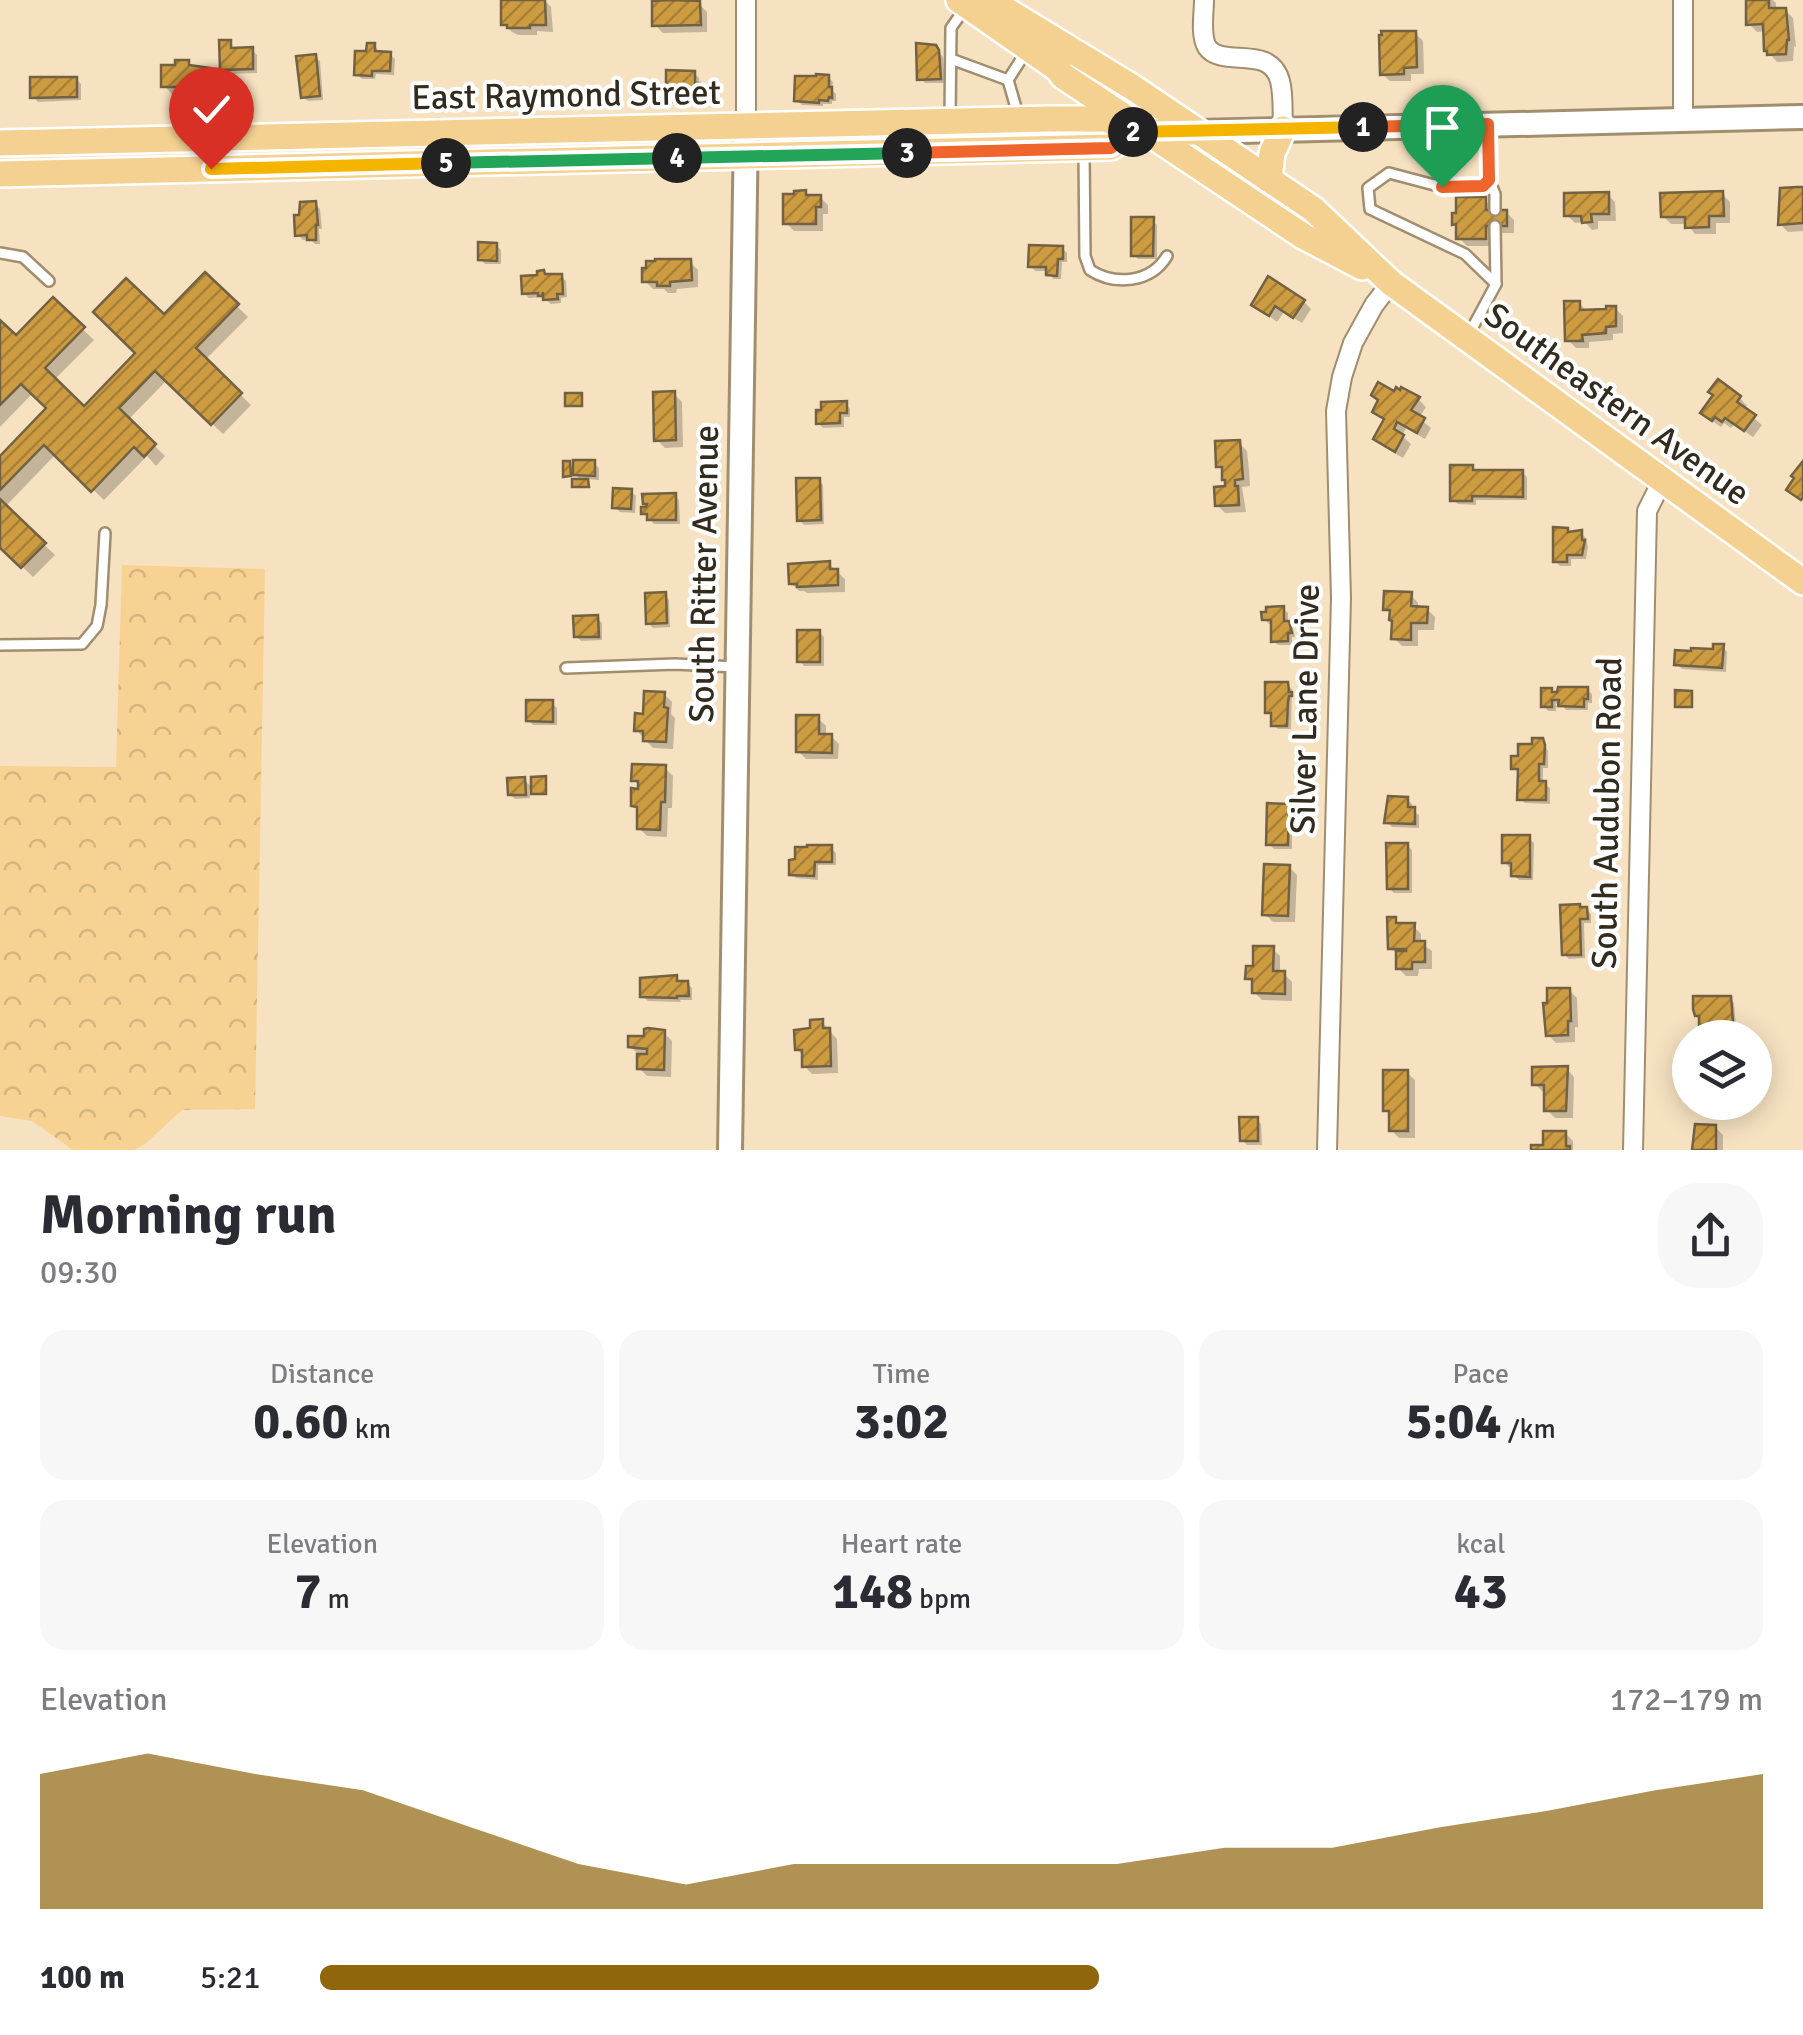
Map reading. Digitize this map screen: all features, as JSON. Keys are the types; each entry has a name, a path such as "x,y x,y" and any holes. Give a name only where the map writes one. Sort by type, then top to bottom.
{"main road":[{"name":"Southeastern Avenue","path":"972,2 1140,132 1303,236 1391,282"},
{"name":"Southeastern Avenue","path":"972,2 1120,79 1313,209 1391,282 1803,582"},
{"path":"1048,119 1058,102 1063,76"},
{"name":"East Raymond Street","path":"0,143 1048,119 1107,120 1140,132 1198,132"},
{"path":"1269,179 1272,152 1282,129"},
{"name":"East Raymond Street","path":"0,174 1111,148 1140,132"}],"street":[{"name":"South Ritter Avenue","path":"730,1150 746,0"},
{"path":"1204,0 1204,38 1210,50 1221,56 1253,57 1269,66 1280,79 1282,129"},
{"path":"1683,120 1684,0"},
{"name":"East Raymond Street","path":"1198,132 1803,118"},
{"name":"Silver Lane Drive","path":"1326,1150 1341,598 1336,412 1353,342 1391,282"},
{"name":"South Audubon Road","path":"1633,1150 1647,511 1662,481"}],"lane":[{"path":"950,121 951,28 972,2"},
{"path":"1020,120 1008,80 1028,48"},
{"path":"951,59 1008,80"},
{"path":"1488,124 1489,180 1495,194 1495,210"},
{"path":"1084,148 1085,256 1090,270 1117,280 1146,277 1160,268 1167,256"},
{"path":"1489,180 1483,186 1442,187 1389,173 1368,188 1370,209 1465,254 1496,284"},
{"path":"1466,338 1496,284 1495,226"},
{"path":"0,253 23,258 50,282"},
{"path":"0,645 82,644 97,626 104,533"},
{"path":"566,668 675,664 737,668"}],"green space":[{"path":"122,565 265,569 255,1109 182,1110 134,1150 73,1150 32,1121 0,1116 0,766 116,767"}],"building":[{"path":"501,0 545,0 546,25 501,25"},
{"path":"1746,0 1769,0 1769,8 1786,8 1786,54 1767,55 1764,51 1763,24 1746,25"},
{"path":"652,1 700,1 701,25 652,26"},
{"path":"1381,31 1416,31 1417,67 1404,68 1404,74 1380,75"},
{"path":"219,40 231,40 231,48 253,47 253,69 220,70"},
{"path":"367,43 375,43 375,51 391,52 390,71 354,75 355,51 366,51"},
{"path":"916,43 936,45 941,79 917,80"},
{"path":"316,54 320,96 301,98 296,56"},
{"path":"175,60 189,60 189,65 211,68 211,82 161,87 161,65 175,65"},
{"path":"666,70 695,71 700,91 694,91 694,102 670,102"},
{"path":"829,75 832,98 819,103 794,101 795,76"},
{"path":"30,77 77,77 77,97 30,98"},
{"path":"1803,187 1803,223 1778,225 1780,188"},
{"path":"806,190 806,195 821,195 816,224 783,224 783,194"},
{"path":"1723,191 1724,216 1709,216 1709,227 1685,228 1685,217 1661,217 1660,193"},
{"path":"1609,192 1609,214 1591,214 1592,222 1582,223 1581,216 1564,216 1564,193"},
{"path":"1456,197 1486,197 1486,210 1507,210 1507,226 1486,226 1486,239 1456,239 1452,213 1456,213"},
{"path":"316,201 316,240 307,240 307,235 295,236 294,215 299,215 300,202"},
{"path":"1131,217 1154,217 1153,256 1131,256"},
{"path":"478,242 497,243 497,261 478,260"},
{"path":"1029,245 1063,246 1057,276 1046,275 1046,267 1028,267"},
{"path":"691,259 692,280 670,282 670,286 642,282 642,268 646,268 646,261"},
{"path":"544,270 545,274 562,274 563,294 557,294 558,299 543,300 543,292 542,296 522,294 521,276 537,275 537,271"},
{"path":"205,272 239,304 196,348 242,393 211,425 155,371 119,408 156,444 144,457 134,447 91,492 44,445 0,490 0,456 46,408 21,384 0,405 0,320 16,335 53,297 85,327 45,368 84,406 135,353 93,312 126,278 164,314"},
{"path":"1268,276 1305,300 1293,318 1275,306 1269,316 1251,305"},
{"path":"1564,301 1580,301 1580,310 1616,306 1616,326 1606,327 1606,333 1582,335 1583,341 1565,341"},
{"path":"1718,379 1741,396 1737,402 1756,415 1744,431 1725,418 1722,422 1715,417 1712,421 1700,413 1713,395 1708,392"},
{"path":"1378,382 1394,391 1401,387 1420,397 1411,410 1425,418 1417,433 1397,422 1394,429 1404,435 1395,452 1373,439 1384,419 1372,412 1378,400 1371,395"},
{"path":"675,391 676,440 654,441 653,392"},
{"path":"565,393 582,393 582,406 565,406"},
{"path":"847,401 847,413 840,413 840,423 816,424 816,410 821,410 821,402"},
{"path":"1240,440 1243,479 1235,480 1239,505 1215,506 1214,487 1225,486 1225,480 1222,467 1216,467 1215,441"},
{"path":"573,460 595,460 595,476 573,475"},
{"path":"563,461 570,461 571,476 563,477"},
{"path":"1803,461 1803,497 1801,500 1786,490"},
{"path":"1450,465 1473,465 1473,470 1523,470 1523,497 1472,496 1472,501 1450,501"},
{"path":"796,478 820,478 821,520 797,521"},
{"path":"572,479 588,479 589,487 572,487"},
{"path":"613,488 632,489 631,509 612,508"},
{"path":"676,493 676,520 647,520 647,514 641,514 641,507 647,504 643,504 642,494"},
{"path":"0,499 46,543 21,568 0,548"},
{"path":"1553,527 1568,528 1568,532 1582,530 1582,555 1567,555 1567,562 1553,562"},
{"path":"830,561 830,569 838,569 838,585 789,584 788,564"},
{"path":"1384,591 1412,592 1411,606 1428,607 1427,623 1411,623 1411,640 1391,639 1390,610 1383,610"},
{"path":"666,592 667,623 646,624 645,593"},
{"path":"1284,606 1284,621 1289,621 1292,633 1288,633 1288,641 1271,642 1271,620 1262,620 1261,612 1266,612 1266,607"},
{"path":"598,615 599,637 574,637 573,616"},
{"path":"797,630 820,630 820,662 797,662"},
{"path":"1713,644 1724,644 1722,668 1674,665 1675,650 1713,649"},
{"path":"1265,682 1288,682 1292,696 1287,726 1271,726 1271,713 1265,713"},
{"path":"1558,687 1588,687 1584,707 1558,706 1559,700 1552,700 1552,707 1541,707 1541,688 1557,692"},
{"path":"1675,690 1692,691 1692,707 1675,707"},
{"path":"644,691 665,692 666,742 643,741 643,731 634,731 635,713 643,714"},
{"path":"526,700 553,700 553,722 526,721"},
{"path":"796,715 819,715 819,734 832,734 832,753 796,752"},
{"path":"1532,738 1543,738 1545,745 1539,781 1546,781 1546,800 1517,800 1518,769 1511,769 1511,756 1518,756 1518,744 1532,744"},
{"path":"632,764 666,765 660,830 637,829 637,807 631,806 631,788 638,789 638,781 631,781"},
{"path":"546,776 546,794 531,794 531,777"},
{"path":"525,777 526,795 508,795 507,778"},
{"path":"1388,796 1408,797 1408,807 1415,807 1415,824 1384,823"},
{"path":"1267,803 1289,804 1288,845 1266,845"},
{"path":"1502,835 1530,835 1530,877 1511,876 1511,863 1502,863"},
{"path":"1386,843 1408,843 1408,889 1387,889"},
{"path":"832,845 832,862 815,862 814,876 789,875 789,860 795,859 795,847"},
{"path":"1264,864 1290,865 1288,916 1262,915"},
{"path":"1560,905 1587,907 1588,919 1580,919 1581,955 1562,955"},
{"path":"1387,917 1396,917 1396,923 1415,923 1414,941 1425,941 1425,962 1412,962 1412,969 1396,969 1396,951 1406,949 1388,949"},
{"path":"1253,946 1274,946 1273,971 1285,971 1285,994 1252,993 1252,979 1245,979 1246,966 1253,966"},
{"path":"677,975 677,981 688,981 689,996 640,997 640,978"},
{"path":"1547,988 1570,988 1568,1035 1546,1036 1543,1003 1547,1003"},
{"path":"1693,996 1731,996 1733,1020 1699,1020 1693,1009"},
{"path":"823,1019 823,1028 830,1028 831,1066 802,1067 802,1050 795,1050 794,1030 810,1028 810,1020"},
{"path":"644,1029 665,1030 664,1070 637,1069 637,1054 647,1054 647,1049 628,1047 628,1036 644,1036"},
{"path":"1568,1066 1566,1111 1544,1111 1544,1085 1532,1085 1532,1067"},
{"path":"1383,1070 1408,1070 1408,1131 1389,1131 1389,1111 1383,1111"},
{"path":"1239,1117 1258,1117 1258,1141 1240,1141"},
{"path":"1695,1124 1716,1125 1716,1150 1692,1150"},
{"path":"1543,1131 1566,1131 1566,1146 1570,1150 1531,1150 1531,1145 1543,1145"}],"route":[{"path":"211,169 1111,148 1130,132 1488,124 1489,180 1483,186 1442,187"}]}
